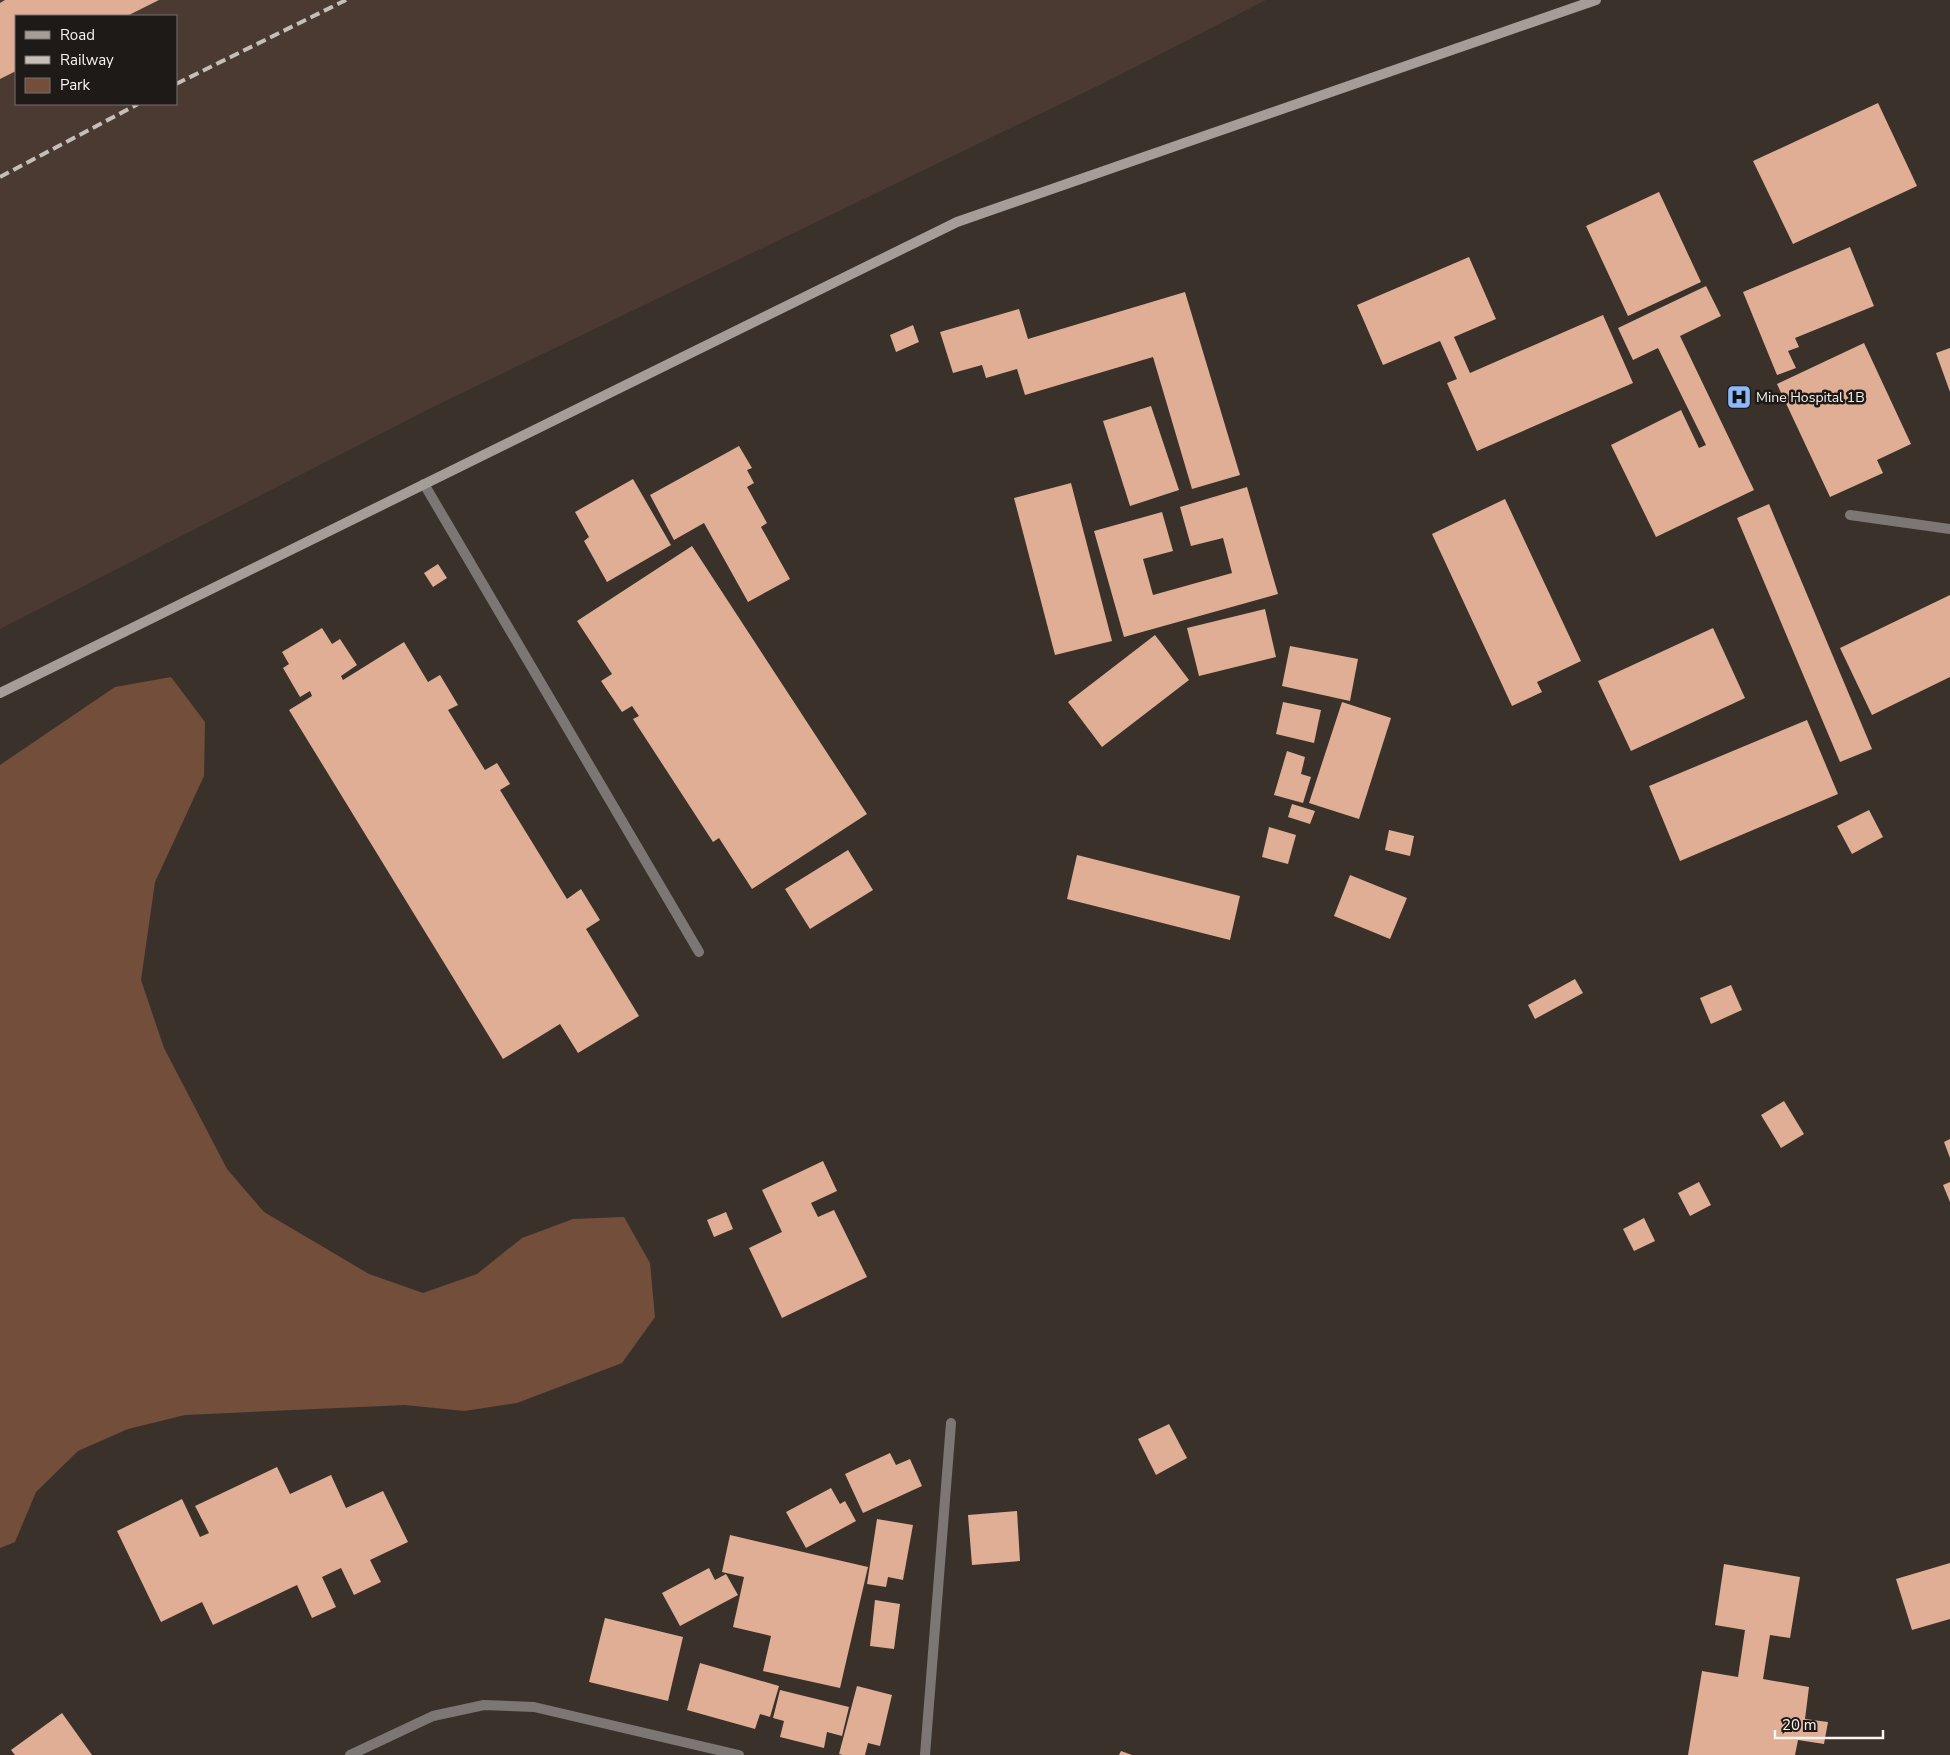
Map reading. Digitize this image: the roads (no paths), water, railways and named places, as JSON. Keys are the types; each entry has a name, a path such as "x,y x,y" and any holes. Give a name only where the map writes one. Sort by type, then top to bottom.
{"street":[{"path":"0,693 957,222 1596,0"},
{"path":"424,484 699,952"},
{"path":"1850,514 1950,529"},
{"path":"925,1755 952,1423"},
{"path":"350,1755 433,1716 484,1705 534,1707 739,1755"}],"railway":[{"path":"178,83 346,0"},
{"path":"0,177 136,105"}],"place":[{"name":"Mine Hospital 1B","path":"1739,397"}]}
